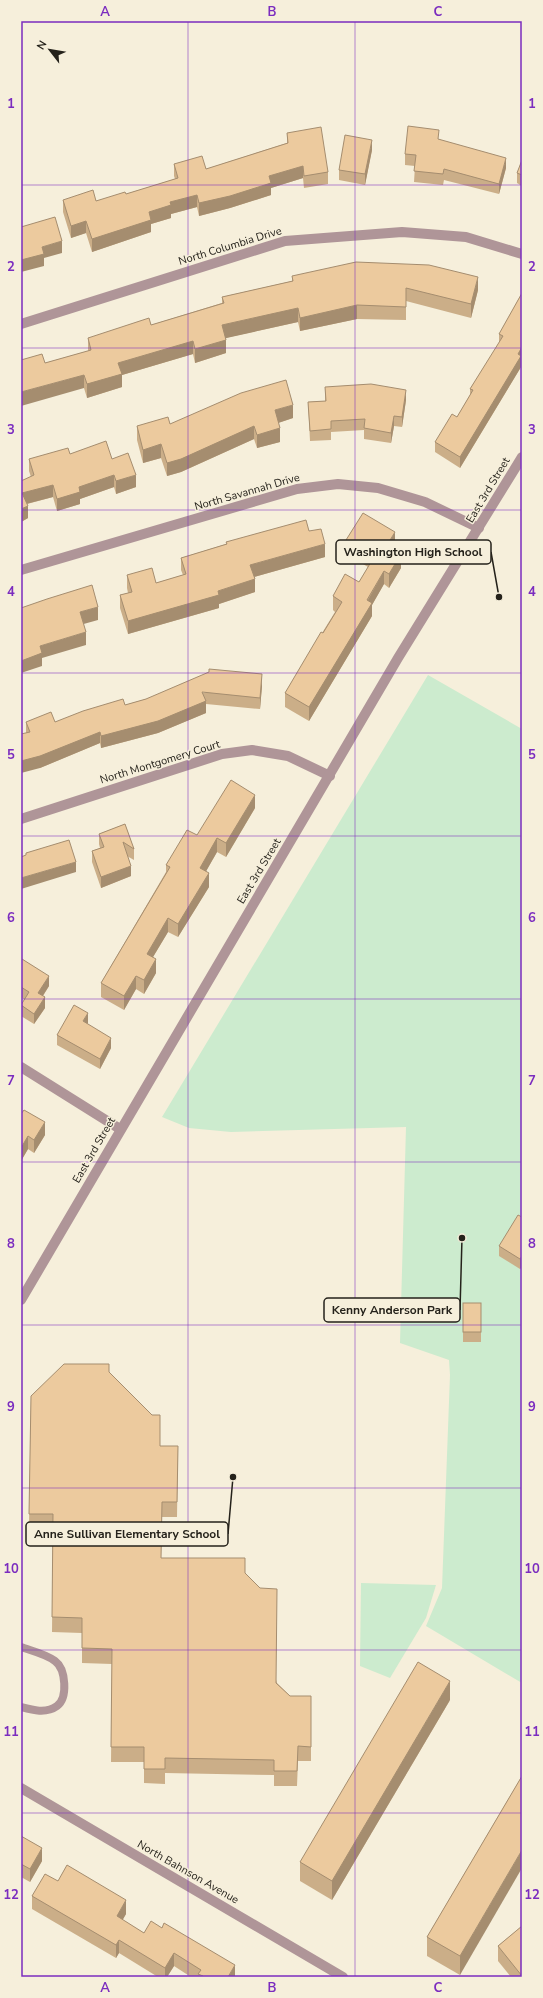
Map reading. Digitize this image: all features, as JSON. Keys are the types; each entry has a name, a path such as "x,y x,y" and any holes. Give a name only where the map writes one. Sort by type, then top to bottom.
{"street":[{"name":"North Columbia Drive","path":"21,324 285,241 402,232 466,237 522,254"},
{"name":"East 3rd Street","path":"21,1300 120,1129 330,776 398,658 522,457"},
{"name":"North Savannah Drive","path":"21,570 297,489 338,484 378,488 425,502 479,528"},
{"name":"North Montgomery Court","path":"21,819 222,754 252,750 288,756 330,776"},
{"path":"21,1067 120,1129"},
{"name":"North Bahnson Avenue","path":"21,1788 343,1977"}],"lane":[{"path":"21,1647 56,1661 62,1673 64,1684 63,1695 57,1706 47,1710 34,1711 21,1707"}],"green space":[{"path":"428,675 522,729 522,1683 426,1626 442,1588 450,1375 449,1360 400,1343 406,1127 231,1132 189,1128 162,1117"},
{"path":"361,1583 436,1585 426,1618 390,1678 360,1666"}],"building":[{"path":"408,126 439,130 438,139 506,158 499,184 444,169 443,174 414,171 416,155 405,154"},
{"path":"321,127 328,172 304,176 303,166 269,176 271,183 230,196 199,203 197,195 170,202 171,205 149,212 151,220 92,239 86,221 71,226 63,200 93,190 96,201 125,192 126,194 178,178 174,164 202,156 206,169 288,143 287,133"},
{"path":"345,135 372,140 365,174 339,170"},
{"path":"522,160 522,175 517,173"},
{"path":"55,217 62,241 42,247 44,254 21,260 21,227"},
{"path":"356,262 429,265 478,277 471,304 406,288 406,307 357,305 300,318 298,308 222,325 226,340 195,349 193,341 118,363 122,374 87,384 84,375 21,392 21,360 42,354 45,363 91,350 88,338 149,318 151,325 224,303 222,297 293,281 292,276"},
{"path":"522,293 522,347 518,354 521,356 460,457 435,442 452,414 457,417 473,390 470,389 503,336 499,334"},
{"path":"286,380 293,405 275,410 280,428 257,435 254,426 181,459 167,463 161,444 143,450 137,426 168,417 170,424 241,393"},
{"path":"371,384 406,390 402,417 394,416 391,433 364,428 365,419 331,421 331,429 310,431 308,402 326,401 325,387"},
{"path":"106,441 112,459 128,453 136,475 116,481 114,475 79,487 80,492 57,499 53,485 22,493 28,506 21,509 21,481 34,475 29,459 68,448 70,454"},
{"path":"363,513 395,532 387,545 401,554 389,574 384,571 367,600 372,603 309,707 285,693 321,632 323,633 342,602 333,596 345,574 359,582 374,557 346,540"},
{"path":"306,520 309,531 321,529 325,544 250,565 255,579 218,591 219,595 128,621 120,595 132,592 127,575 152,568 156,583 186,574 181,558 227,544 226,542"},
{"path":"92,585 98,607 80,612 86,632 40,646 42,653 21,661 21,608"},
{"path":"209,669 262,674 260,698 202,692 206,701 158,721 101,736 100,732 40,756 21,761 21,734 30,732 26,722 51,712 55,722 83,711 123,699 125,705 146,699 209,672"},
{"path":"231,780 255,795 226,843 217,838 200,868 209,873 178,924 168,918 147,954 156,959 144,980 136,976 124,996 101,983 170,867 166,865 187,830 197,835"},
{"path":"125,824 134,849 123,842 131,866 101,877 92,851 104,847 99,834"},
{"path":"69,840 76,862 21,878 21,857 26,855 26,853"},
{"path":"22,959 49,976 38,993 45,997 34,1014 21,1005 29,992 21,987"},
{"path":"74,1005 88,1013 83,1021 111,1038 100,1059 57,1035"},
{"path":"24,1110 45,1122 34,1140 28,1136 21,1148 21,1114"},
{"path":"518,1215 522,1217 522,1256 520,1259 499,1246"},
{"path":"463,1303 481,1303 481,1332 463,1332"},
{"path":"64,1364 109,1364 109,1372 152,1415 160,1415 160,1446 178,1446 177,1502 162,1502 161,1558 245,1558 245,1573 260,1588 277,1589 276,1683 290,1696 311,1696 311,1747 298,1746 297,1771 274,1771 274,1760 165,1758 165,1769 144,1769 144,1747 111,1747 112,1649 82,1648 82,1618 52,1617 53,1514 29,1514 31,1396"},
{"path":"418,1662 450,1681 332,1881 300,1862"},
{"path":"522,1776 522,1850 460,1956 427,1937"},
{"path":"21,1836 42,1848 30,1869 21,1864"},
{"path":"67,1865 126,1900 117,1916 144,1933 151,1921 162,1928 164,1923 235,1965 228,1977 202,1977 203,1976 198,1974 201,1970 174,1953 165,1968 119,1940 116,1945 32,1896 45,1874 58,1881"},
{"path":"522,1926 522,1976 498,1946"}],"place":[{"name":"Washington High School","path":"499,597"},
{"name":"Kenny Anderson Park","path":"462,1238"},
{"name":"Anne Sullivan Elementary School","path":"233,1477"}]}
